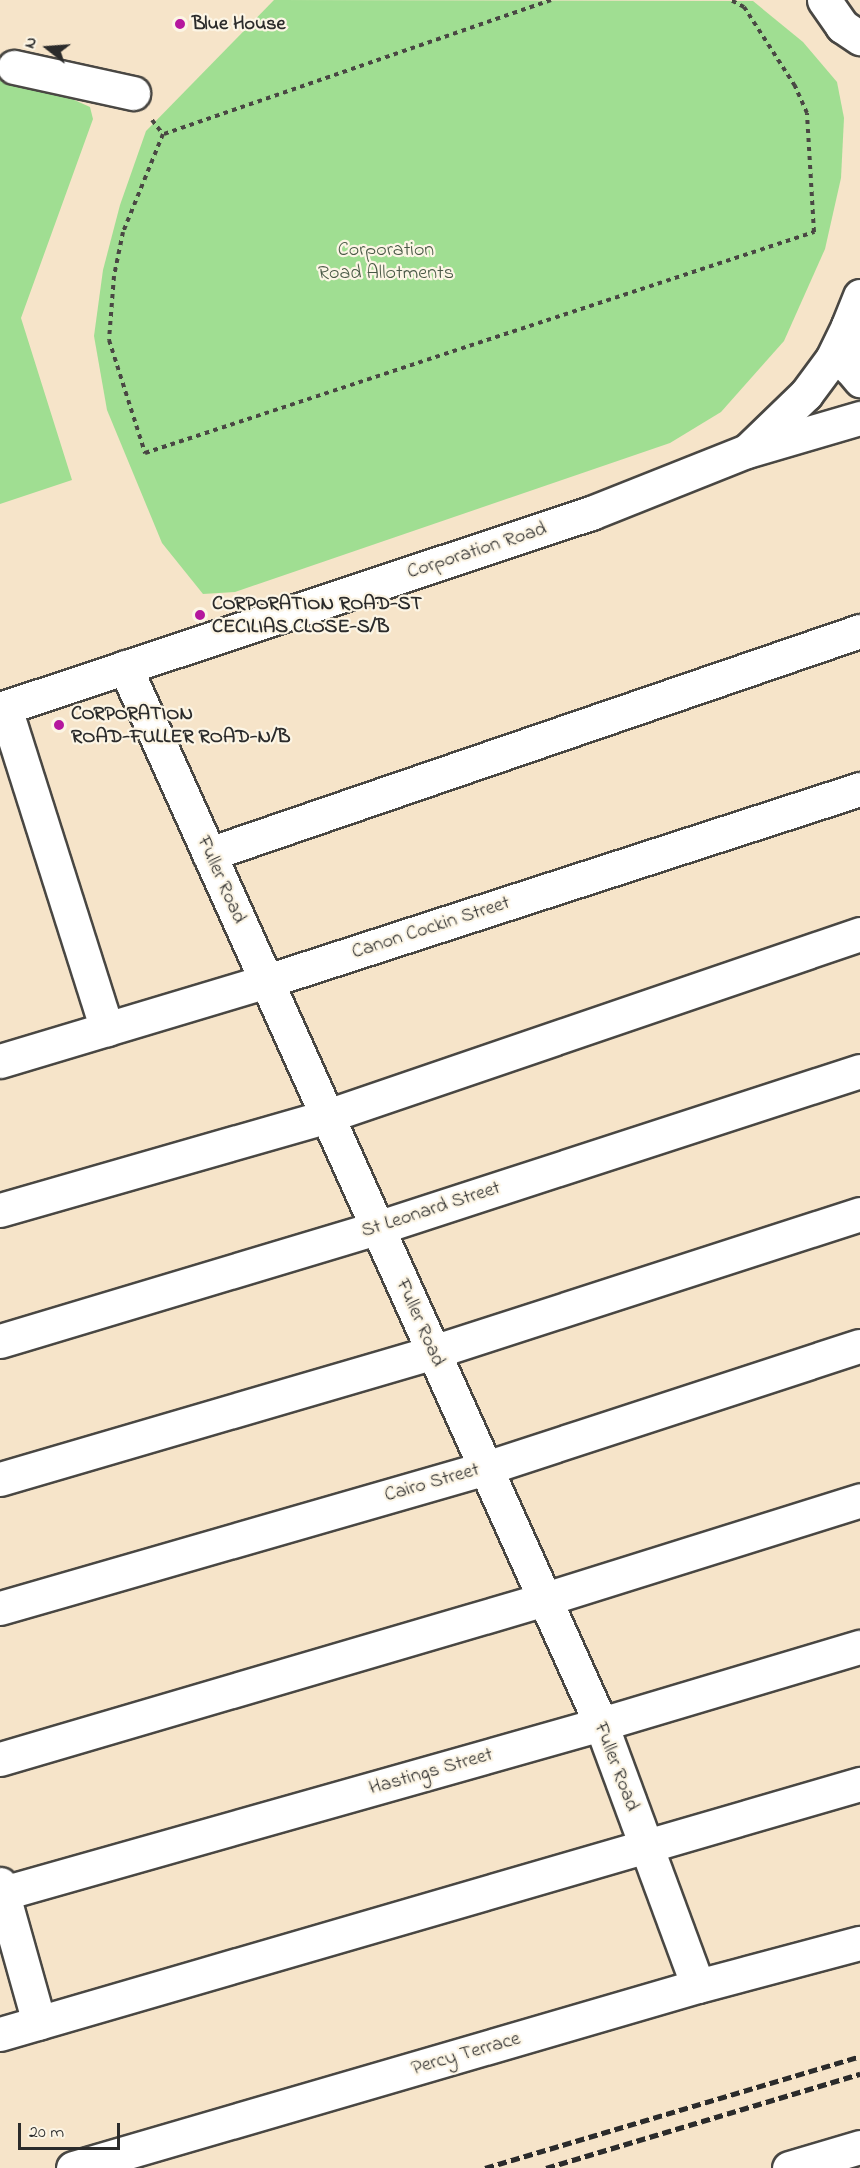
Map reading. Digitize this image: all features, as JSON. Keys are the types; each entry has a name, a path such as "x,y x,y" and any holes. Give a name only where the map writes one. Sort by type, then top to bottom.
{"main road":[{"path":"824,0 842,26 857,41"},
{"path":"14,68 133,93"},
{"name":"Corporation Road","path":"856,308 845,347 850,368 860,380"},
{"name":"Corporation Road","path":"747,452 806,394 832,359 856,308"},
{"name":"Corporation Road","path":"2,708 591,513 747,452 860,418"},
{"path":"209,854 860,631"},
{"name":"Fuller Road","path":"125,667 601,1724 698,1986"},
{"path":"2,708 107,1029"},
{"name":"Canon Cockin Street","path":"0,1061 267,981 860,789"},
{"path":"0,1210 327,1116 860,934"},
{"name":"St Leonard Street","path":"0,1341 377,1228 860,1071"},
{"path":"0,1479 433,1352 860,1214"},
{"name":"Cairo Street","path":"0,1608 486,1468 860,1346"},
{"path":"0,1759 544,1599 860,1500"},
{"name":"Hastings Street","path":"1,1890 601,1724 860,1647"},
{"path":"0,2034 860,1784"},
{"path":"1,1890 39,2023"},
{"name":"Percy Terrace","path":"73,2168 698,1986 860,1943"},
{"path":"789,2168 860,2146"}],"path":[{"path":"551,0 163,134 123,232 114,276 109,340 145,453 814,232 807,113 795,86 744,8 731,0"}],"green space":[{"name":"Corporation Road Allotments","path":"274,0 753,1 803,42 837,82 844,118 841,178 825,249 784,341 721,412 670,443 235,592 203,594 162,543 107,410 94,336 103,270 120,205 146,131"},
{"path":"0,73 34,82 90,107 93,119 21,318 72,480 0,504"}],"railway":[{"path":"485,2168 860,2056"},
{"path":"546,2168 860,2074"}],"place":[{"name":"Blue House","path":"180,24"},
{"name":"CORPORATION ROAD-ST CECILIAS CLOSE-S/B","path":"200,615"},
{"name":"CORPORATION ROAD-FULLER ROAD-N/B","path":"59,725"}]}
